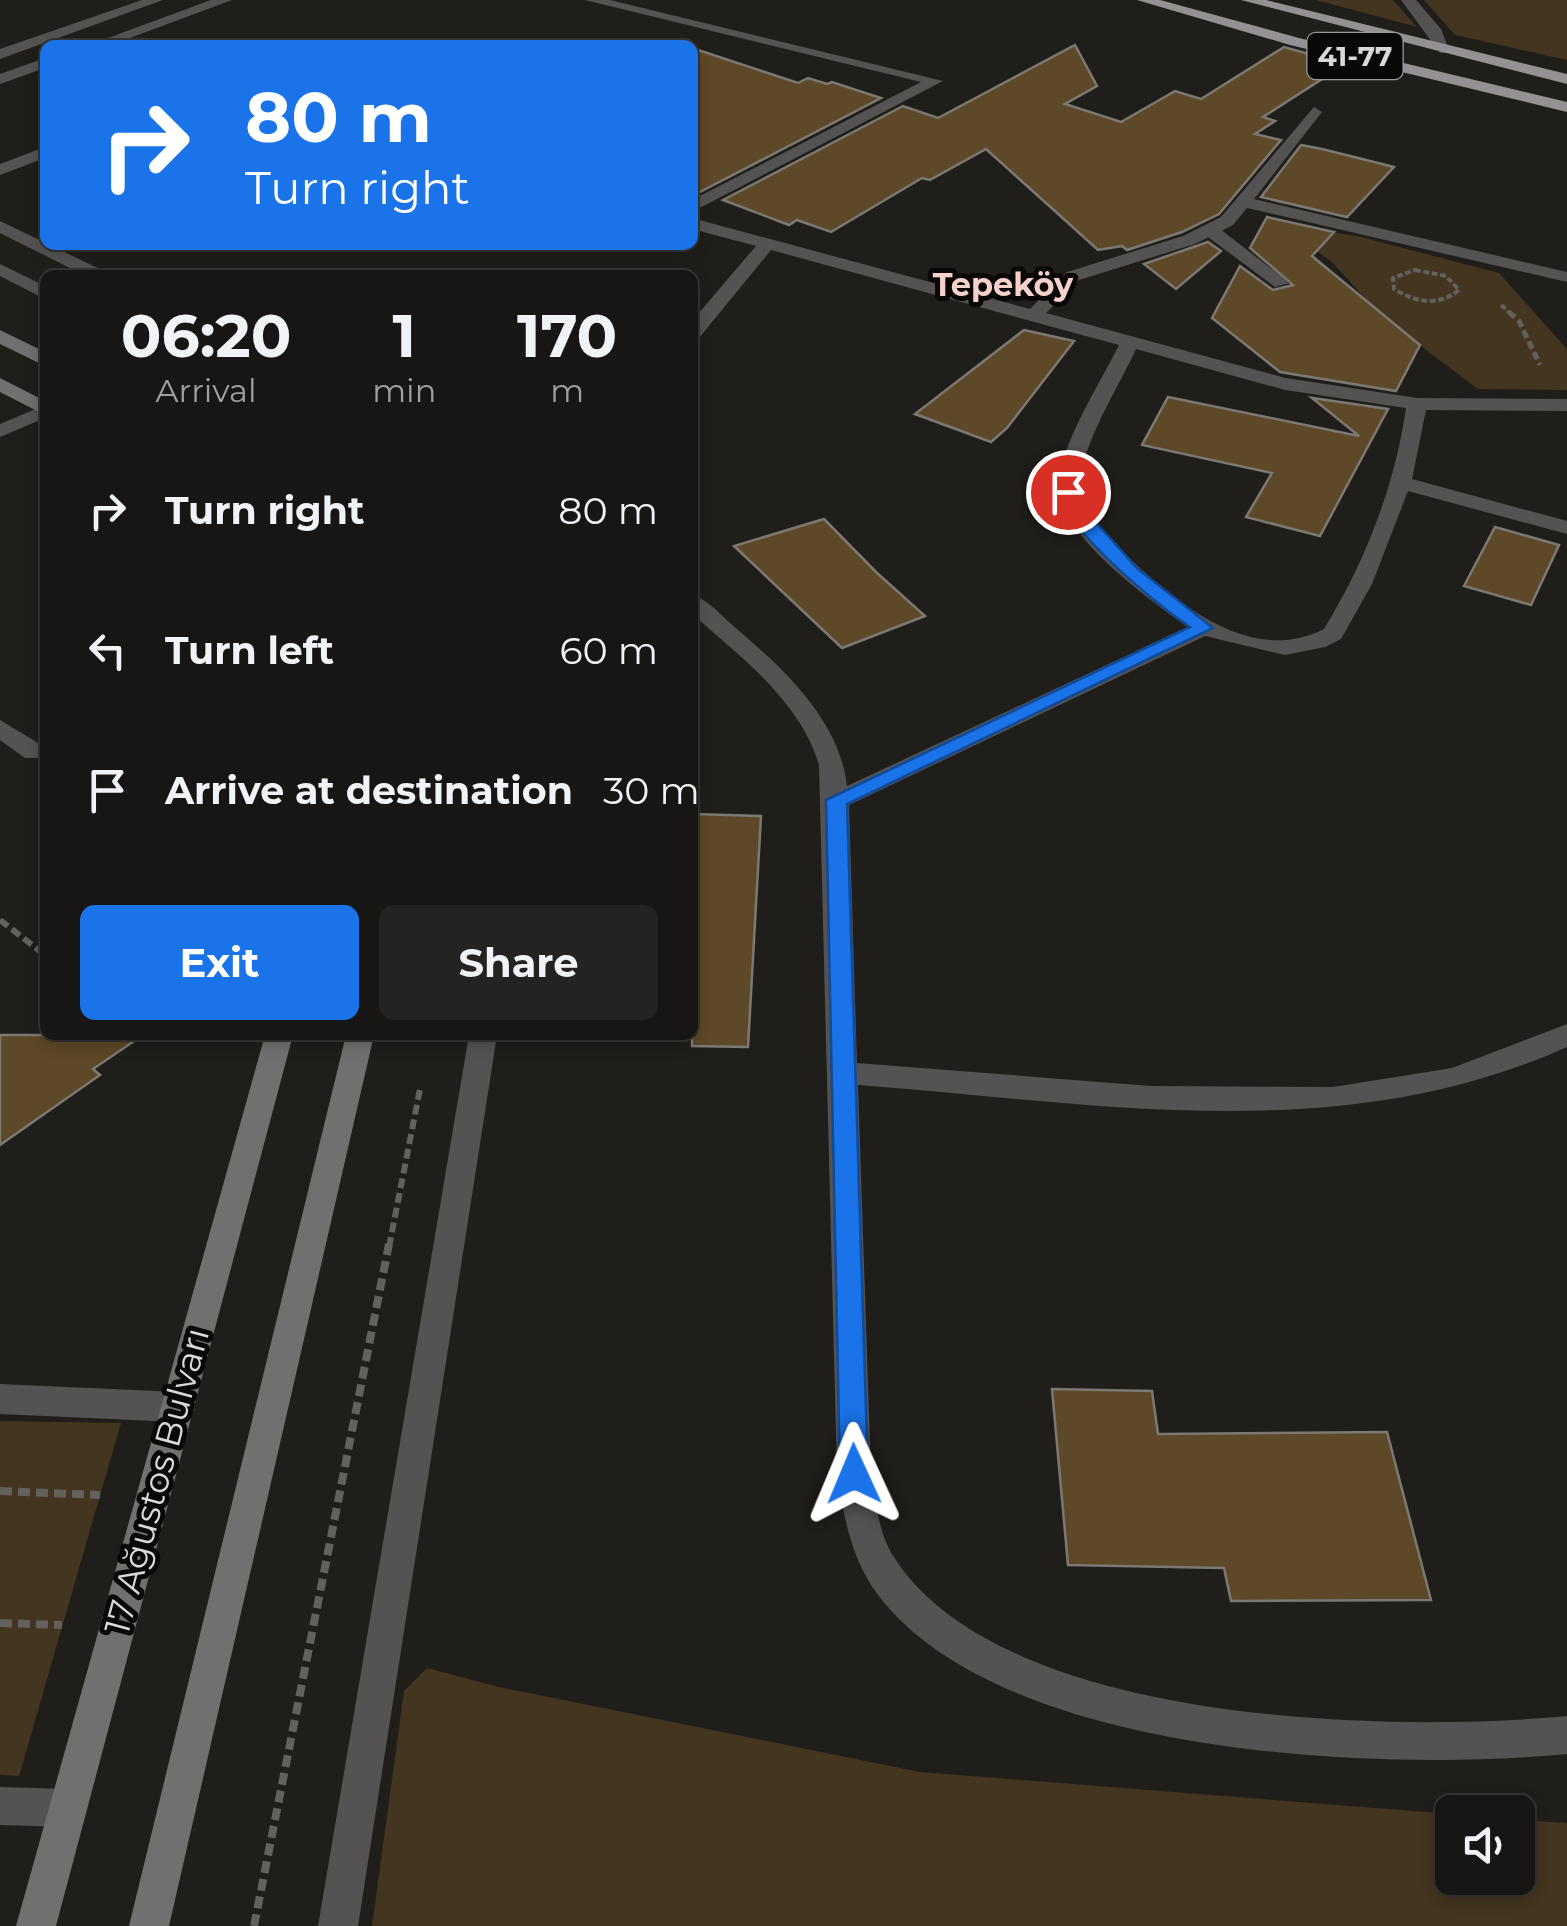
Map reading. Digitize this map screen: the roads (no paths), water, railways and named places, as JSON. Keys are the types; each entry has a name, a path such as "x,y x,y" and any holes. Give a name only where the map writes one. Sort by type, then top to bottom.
{"highway":[{"name":"41-77","path":"1144,0 1567,107"},
{"name":"41-77","path":"1248,0 1567,79"}],"main road":[{"path":"0,336 40,357"},
{"path":"0,384 40,407"},
{"name":"17 Ağustos Bulvarı","path":"36,1926 278,1040"},
{"path":"148,1926 359,1040"}],"street":[{"path":"40,40 156,0"},
{"path":"111,40 224,0"},
{"path":"592,0 935,81 698,204"},
{"path":"1408,0 1434,29 1446,50"},
{"path":"49,37 56,40"},
{"path":"0,54 40,40"},
{"path":"0,79 40,65"},
{"path":"1034,316 1061,284 1088,268 1210,230 1245,202 1314,112"},
{"path":"0,170 40,154"},
{"path":"1245,202 1567,277"},
{"path":"698,225 1285,384 1417,404 1562,405"},
{"path":"0,226 40,246"},
{"path":"1210,230 1282,283"},
{"path":"698,327 767,244"},
{"path":"48,250 88,270"},
{"path":"0,269 40,290"},
{"path":"1130,341 1075,457 1069,481 1072,506 1152,592 1204,628 1272,648 1317,644 1333,634 1414,445 1417,404"},
{"path":"0,431 40,412"},
{"path":"1400,482 1567,528"},
{"path":"698,608 766,672 817,731 830,758 836,800 846,1073 854,1474 864,1530 881,1570 910,1602 994,1664 1068,1693 1180,1719 1333,1736 1502,1745 1567,1736"},
{"path":"836,800 1204,628"},
{"path":"0,728 34,752"},
{"path":"846,1073 1222,1103 1291,1103 1427,1087 1488,1072 1567,1035"},
{"path":"338,1926 482,1040"},
{"path":"0,1399 178,1407"},
{"path":"0,1806 68,1808"}],"district":[{"name":"Tepeköy","path":"1003,285"}]}
